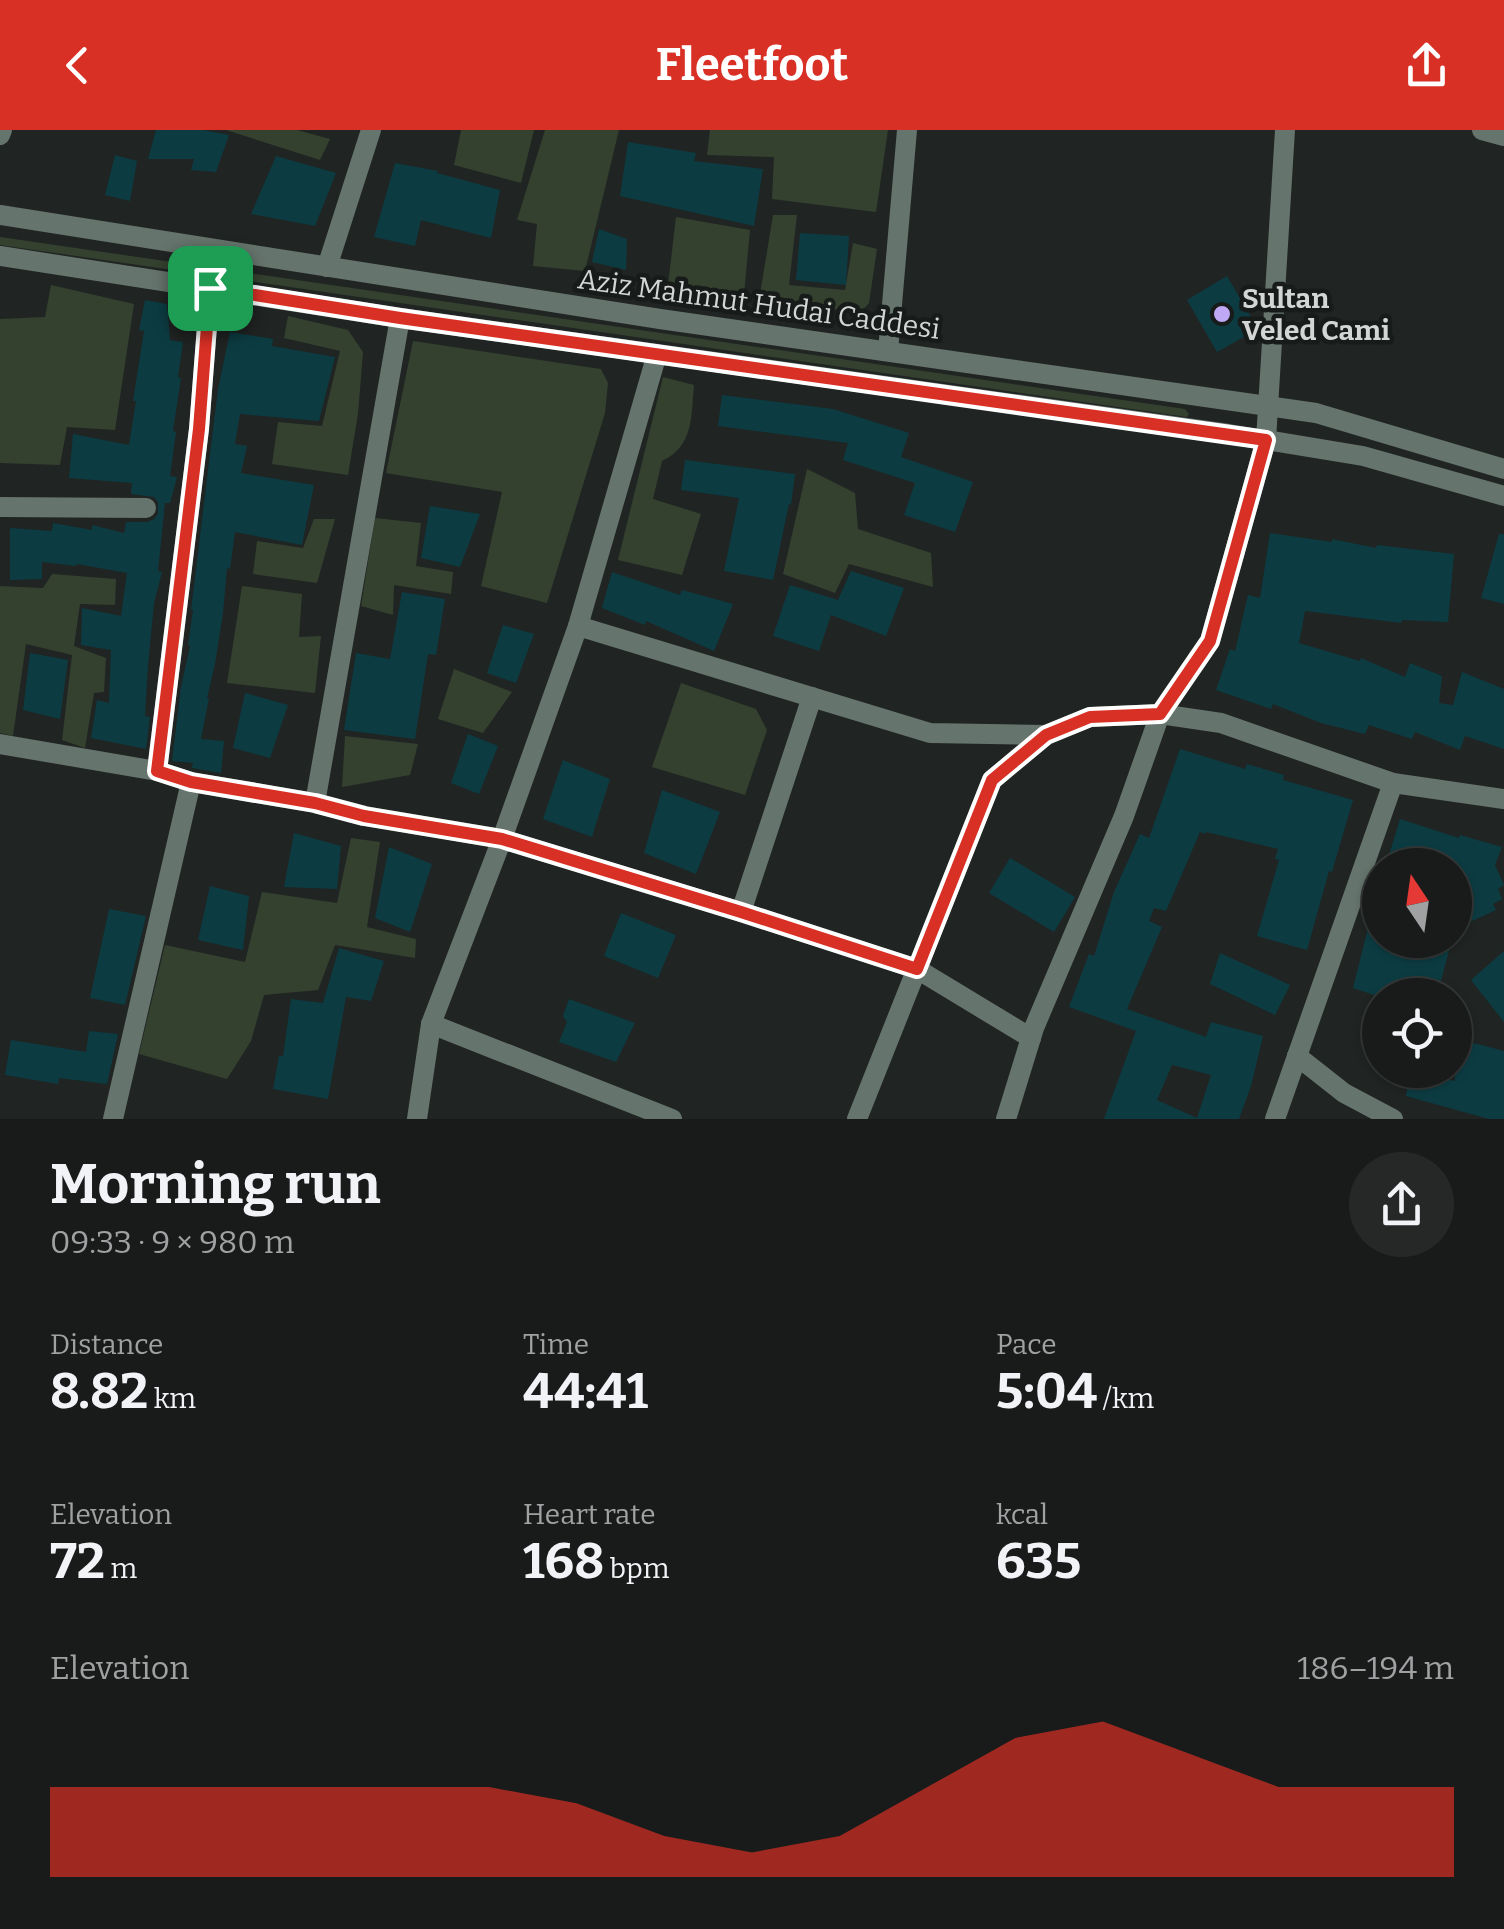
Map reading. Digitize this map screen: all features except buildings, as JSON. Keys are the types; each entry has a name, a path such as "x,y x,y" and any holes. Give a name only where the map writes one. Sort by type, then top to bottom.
{"street":[{"path":"326,267 371,130"},
{"path":"888,351 907,130"},
{"path":"1011,1118 1031,1038 1124,816 1160,714 1210,641 1266,440 1285,130"},
{"path":"1482,130 1504,136"},
{"name":"Aziz Mahmut Hudai Caddesi","path":"0,214 326,267 1316,414 1504,470"},
{"path":"0,256 400,318 1266,440 1363,456 1504,496"},
{"path":"157,771 199,429 210,288"},
{"path":"315,803 400,318"},
{"path":"417,1119 431,1024 578,626 657,354"},
{"path":"0,508 146,508"},
{"path":"578,626 930,733 1046,735"},
{"path":"741,912 812,697"},
{"path":"857,1119 992,780 1046,735 1090,717 1160,714 1221,723 1393,783 1504,798"},
{"path":"0,744 157,771 191,782 315,803 364,816 502,839 917,969 1031,1038"},
{"path":"113,1119 191,782"},
{"path":"1274,1119 1393,783"},
{"path":"431,1024 672,1119"},
{"path":"1296,1056 1344,1093 1393,1119"}],"green space":[{"path":"226,130 297,130 330,139 320,160"},
{"path":"461,130 534,130 521,183 454,165"},
{"path":"545,130 619,130 585,271 533,266 537,224 517,220"},
{"path":"710,130 888,130 876,212 772,199 774,157 707,155"},
{"path":"773,215 797,215 789,285 845,290 853,243 877,249 869,303 859,314 760,294"},
{"path":"676,217 750,230 744,294 668,285"},
{"path":"0,237 1185,409 1189,414 1187,417 0,245"},
{"path":"51,285 134,304 115,430 67,427 60,465 0,463 0,319 45,317"},
{"path":"288,316 348,330 363,352 348,475 272,464 278,422 322,426 340,351 284,338"},
{"path":"413,341 601,369 608,383 605,413 547,603 481,586 502,492 386,473"},
{"path":"663,377 694,385 689,429 680,447 662,461 653,499 701,514 682,575 618,560"},
{"path":"807,469 855,493 858,529 931,553 933,587 849,564 835,593 783,574"},
{"path":"375,518 421,523 416,566 453,572 451,594 394,585 393,615 361,606"},
{"path":"314,519 335,519 317,583 253,574 257,541 303,548"},
{"path":"52,574 116,579 115,605 80,604 74,646 106,658 104,692 94,693 85,748 62,740 72,655 26,644 13,736 0,733 0,586 43,588"},
{"path":"242,586 302,594 299,637 321,636 315,693 227,683"},
{"path":"454,669 512,692 483,733 438,719"},
{"path":"681,683 756,709 767,730 745,795 652,767"},
{"path":"345,736 418,744 410,775 342,787"},
{"path":"351,838 380,842 367,927 416,939 415,958 335,945 318,990 264,995 251,1041 227,1079 139,1054 165,945 245,962 262,892 337,903"}],"place":[{"name":"Sultan Veled Cami","path":"1222,314"}],"route":[{"path":"210,288 1266,440 1210,641 1160,714 1090,717 1046,735 992,780 917,969 502,839 191,782 157,771 199,429 210,288"}]}
